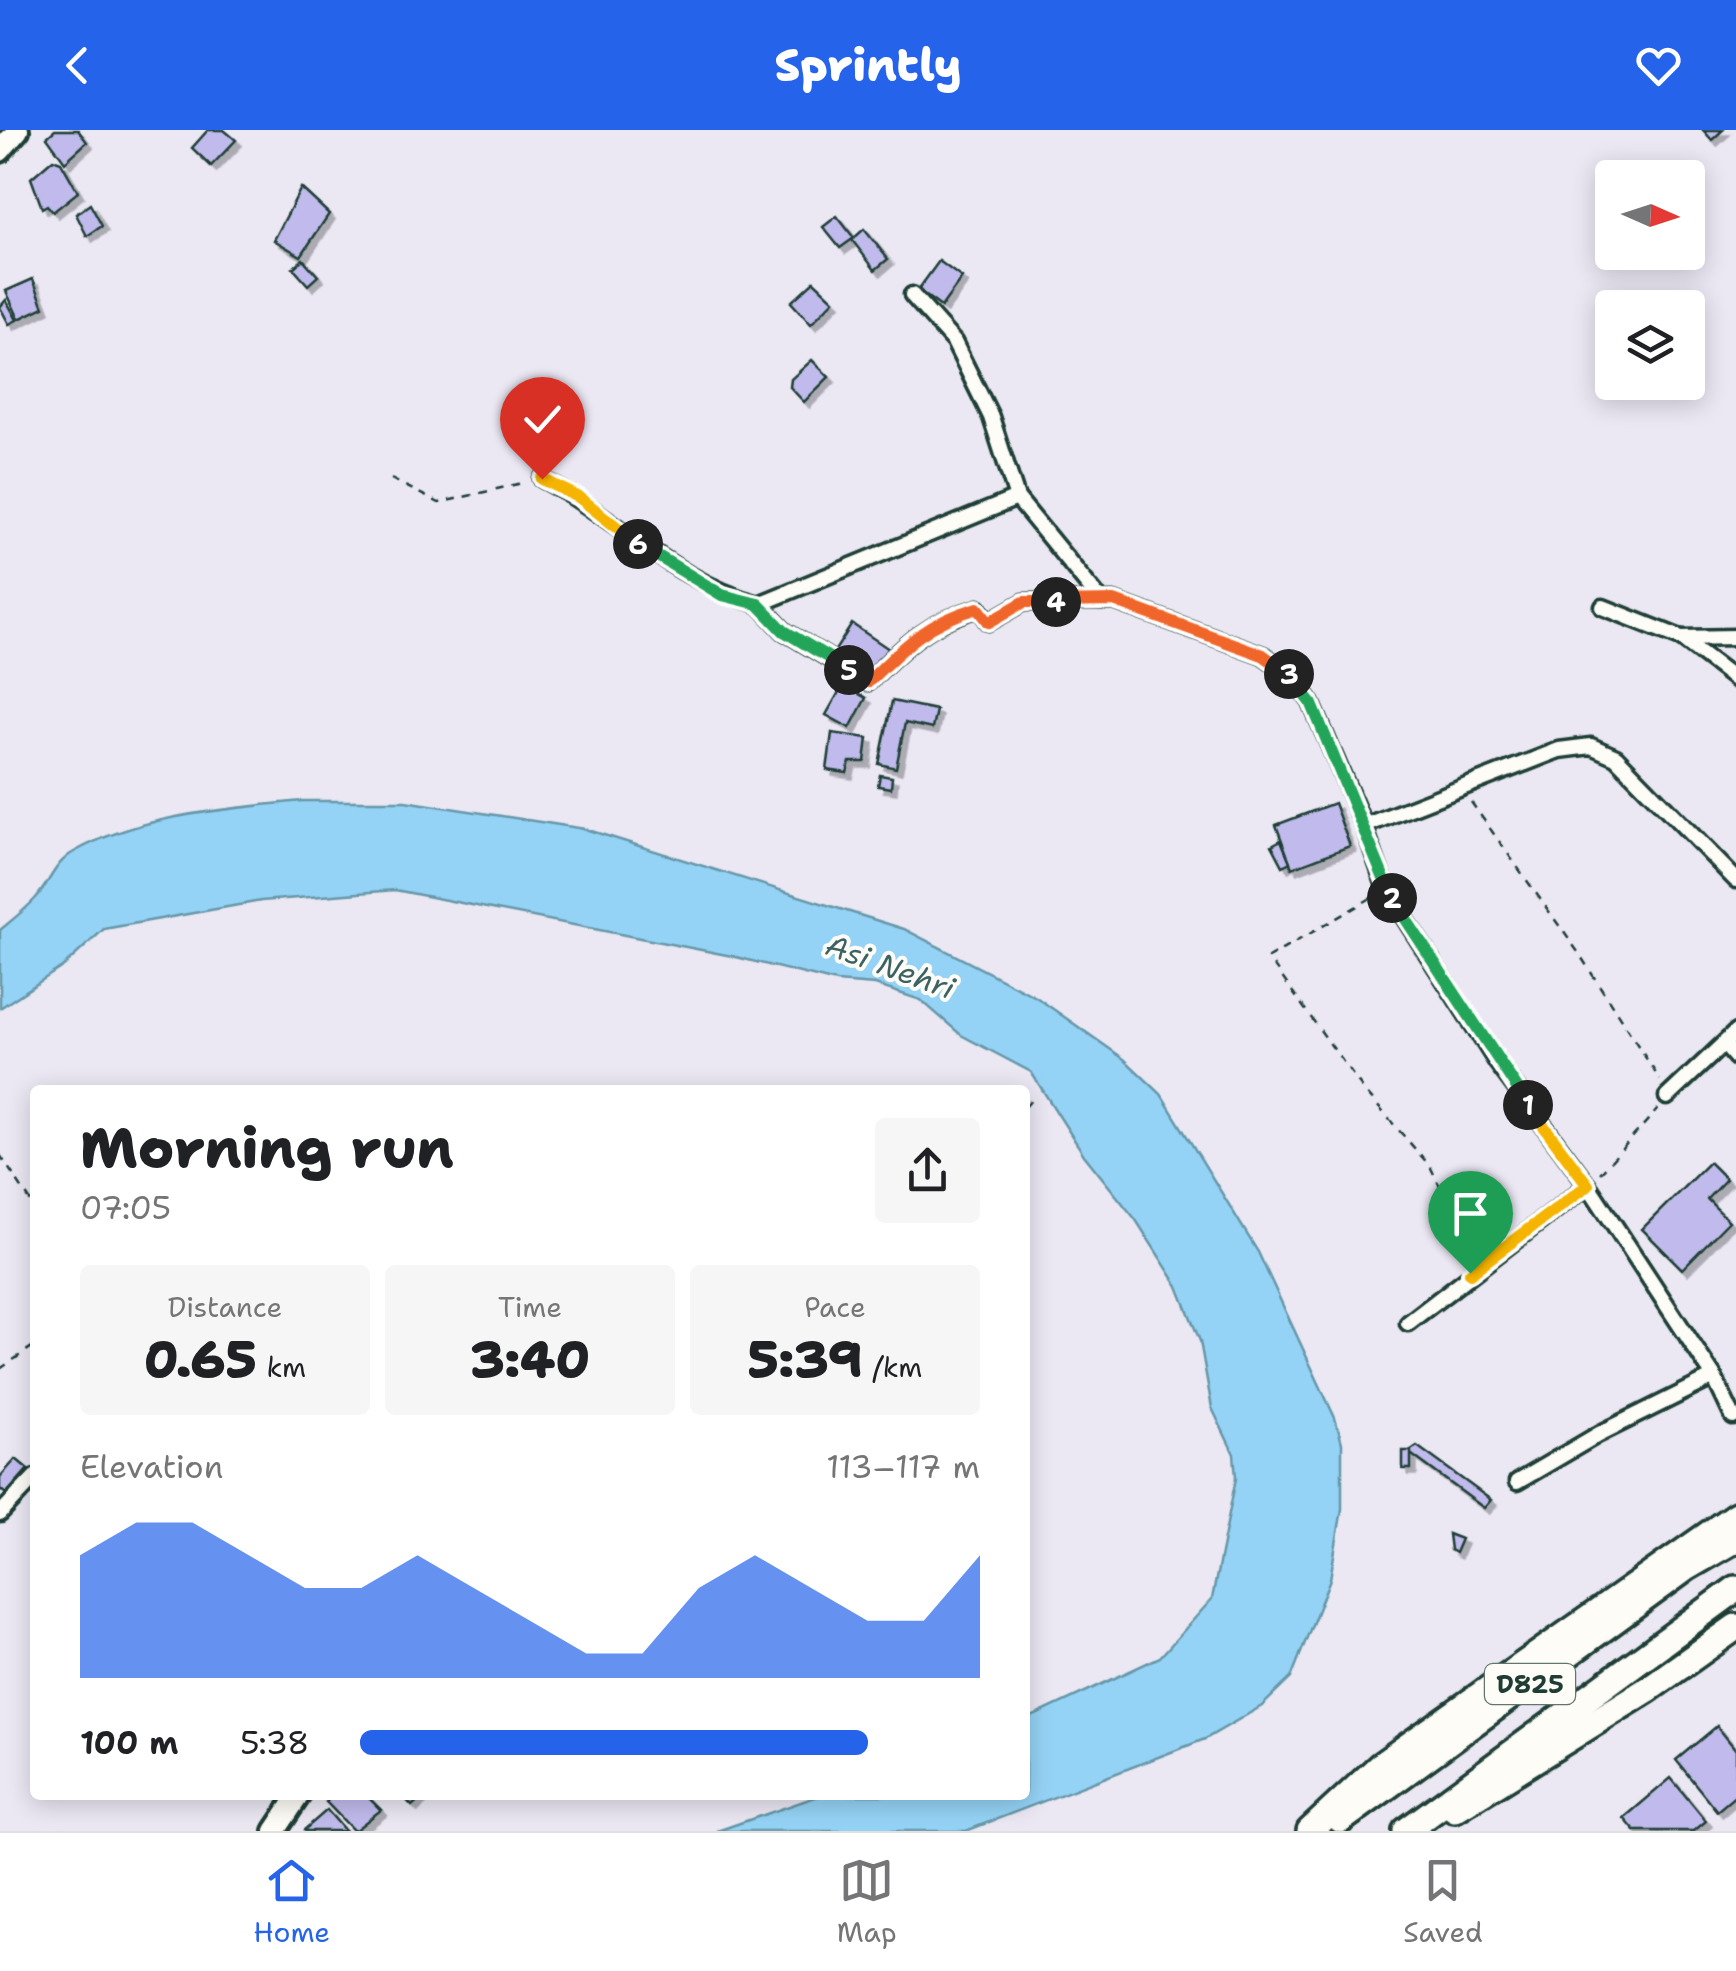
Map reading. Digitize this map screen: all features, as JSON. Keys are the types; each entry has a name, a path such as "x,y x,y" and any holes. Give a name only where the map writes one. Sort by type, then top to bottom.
{"highway":[{"path":"1310,1831 1397,1753 1736,1515"},
{"name":"D825","path":"1324,1831 1686,1568 1736,1538"},
{"name":"D825","path":"1406,1831 1736,1590"},
{"path":"1416,1831 1647,1690 1736,1627"}],"street":[{"path":"0,151 18,130"},
{"path":"912,295 954,342 991,417 1016,498 1101,601"},
{"path":"542,479 580,498 658,560 722,595 758,604 784,631 868,682 905,644 942,618 978,608 989,622 1024,602 1114,601 1263,655 1291,675 1311,702 1364,826 1386,889 1498,1064 1588,1185 1714,1376 1735,1417"},
{"path":"758,604 1016,498"},
{"path":"1603,607 1682,638 1736,680"},
{"path":"1682,638 1736,637"},
{"path":"1364,826 1559,750 1592,746 1616,757 1639,777 1736,880"},
{"path":"1667,1097 1736,1032"},
{"path":"1724,1044 1736,1058"},
{"path":"1408,1323 1588,1185"},
{"path":"1517,1482 1714,1376"},
{"path":"0,1514 30,1481"},
{"path":"275,1831 296,1800"}],"path":[{"path":"391,479 439,503 542,479"},
{"path":"1460,788 1578,952 1656,1070 1667,1097 1588,1185"},
{"path":"1386,889 1268,958 1362,1088 1430,1166 1453,1213 1470,1273"},
{"path":"0,1155 30,1200"},
{"path":"0,1369 30,1348"}],"water":[{"name":"Asi Nehri","path":"302,801 405,801 585,829 904,929 1036,997 1124,1059 1161,1094 1258,1252 1335,1418 1342,1443 1342,1509 1330,1579 1291,1678 1262,1706 1205,1739 966,1831 717,1831 807,1800 1030,1800 1030,1718 1160,1657 1212,1599 1236,1478 1234,1454 1212,1408 1200,1341 1178,1286 1136,1220 1084,1155 1031,1072 961,1035 921,1000 875,985 836,982 732,956 395,890 261,901 104,929 65,965 0,1008 0,930 35,899 67,857 127,829 215,811"}],"building":[{"path":"55,130 78,130 87,142 65,162 47,137"},
{"path":"208,130 224,130 236,140 211,166 192,148"},
{"path":"1703,130 1723,130 1712,140"},
{"path":"53,159 61,162 78,192 53,212 47,205 42,208 31,178"},
{"path":"301,188 329,214 301,256 274,240"},
{"path":"90,204 102,226 87,236 76,214"},
{"path":"837,216 854,238 840,248 823,227"},
{"path":"864,229 888,259 875,270 852,240"},
{"path":"303,259 318,276 308,285 293,268"},
{"path":"939,261 962,278 941,307 918,290"},
{"path":"33,279 44,307 19,319 6,291"},
{"path":"814,281 834,300 811,324 791,302"},
{"path":"6,300 17,320 9,324 0,307"},
{"path":"812,360 829,377 804,402 790,387 791,379"},
{"path":"852,624 889,649 872,676 834,652"},
{"path":"843,685 866,698 850,728 826,715"},
{"path":"892,701 936,710 932,729 905,723 896,768 879,764"},
{"path":"832,733 868,738 865,762 850,762 847,773 827,770"},
{"path":"880,775 892,777 891,788 878,786"},
{"path":"1334,803 1350,846 1292,868 1276,825"},
{"path":"1281,840 1290,862 1283,866 1272,845"},
{"path":"1709,1162 1726,1179 1707,1199 1729,1221 1682,1269 1642,1229"},
{"path":"1417,1446 1491,1500 1484,1508 1408,1452"},
{"path":"1403,1451 1411,1451 1411,1469 1403,1469"},
{"path":"16,1459 28,1469 6,1494 0,1489 0,1477"},
{"path":"1448,1534 1461,1539 1455,1553 1450,1550"},
{"path":"1717,1726 1736,1750 1736,1795 1717,1811 1676,1760"},
{"path":"1671,1778 1706,1821 1694,1831 1635,1831 1624,1818"},
{"path":"371,1800 381,1810 354,1831 326,1802"},
{"path":"327,1810 345,1831 304,1830"}],"route":[{"path":"542,479 580,498 658,560 722,595 758,604 784,631 868,682 905,644 942,618 978,608 989,622 1024,602 1114,601 1263,655 1291,675 1311,702 1364,826 1386,889 1498,1064 1588,1185 1570,1194 1512,1245 1470,1273"}]}
